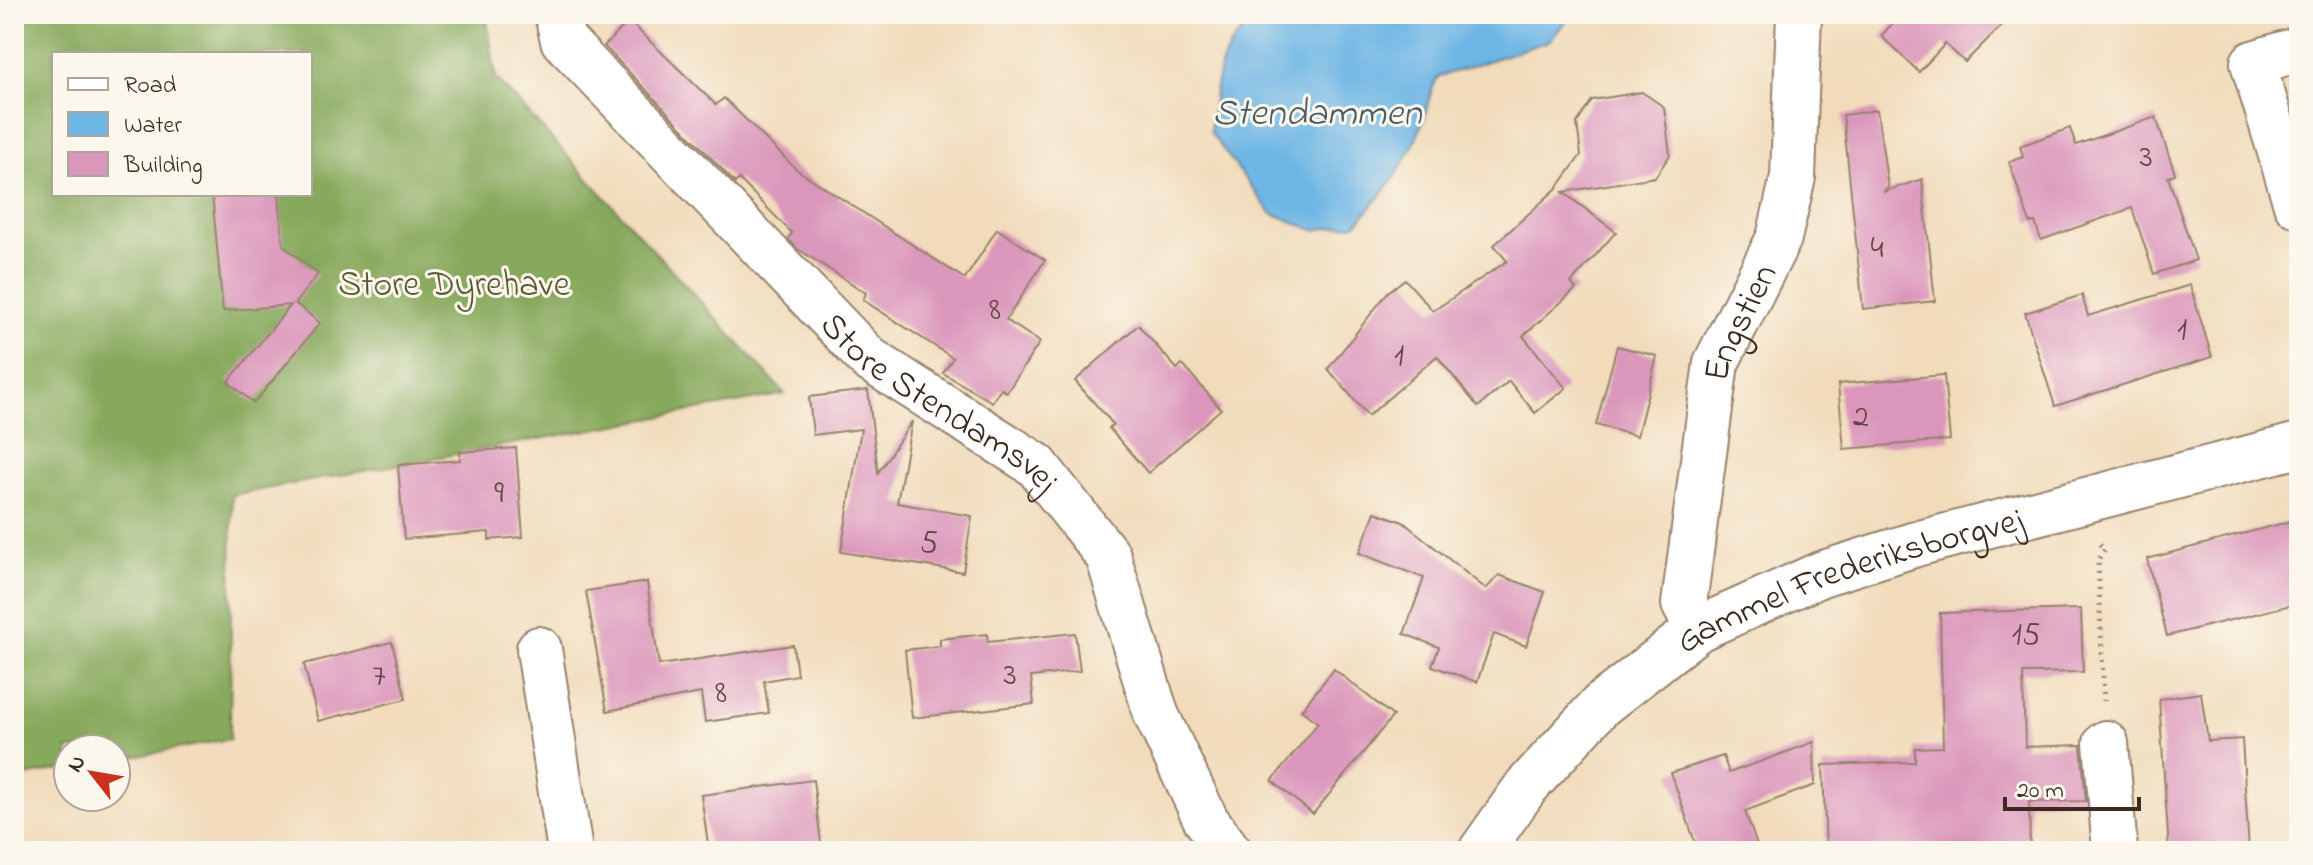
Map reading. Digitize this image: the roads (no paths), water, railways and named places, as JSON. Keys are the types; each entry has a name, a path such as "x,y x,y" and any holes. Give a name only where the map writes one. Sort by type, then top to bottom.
{"street":[{"name":"Store Stendamsvej","path":"557,14 563,40 869,359 1036,465 1108,556 1156,714 1206,820 1229,851"},
{"name":"Engstien","path":"1698,629 1684,604 1716,363 1779,238 1793,177 1799,14"},
{"path":"2299,49 2253,63 2296,204 2299,203"},
{"name":"Gammel Frederiksborgvej","path":"1481,851 1526,787 1601,705 1698,629 1821,574 1916,544 2299,445"},
{"path":"539,649 570,851"},
{"path":"2106,743 2115,851"}],"water":[{"name":"Stendammen","path":"1267,14 1573,14 1549,41 1438,77 1412,148 1377,200 1356,224 1314,230 1271,213 1210,132 1217,79 1229,49 1250,24"}],"park label":[{"name":"Store Dyrehave","path":"454,282"}]}
